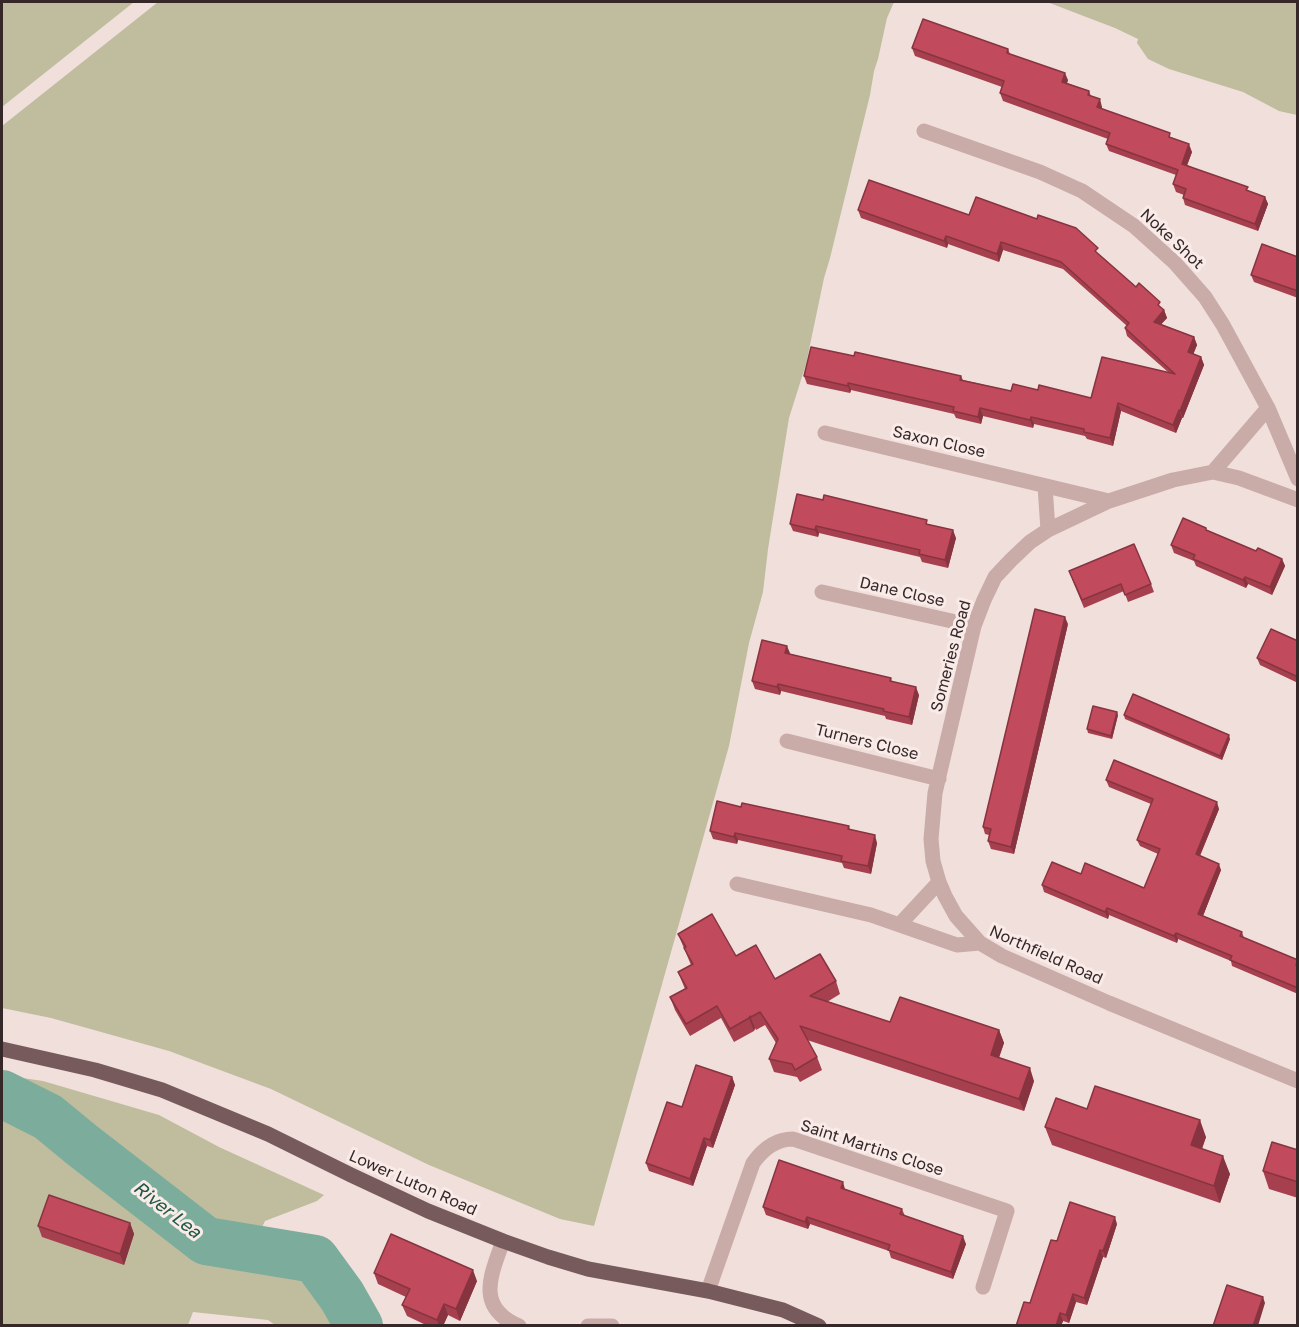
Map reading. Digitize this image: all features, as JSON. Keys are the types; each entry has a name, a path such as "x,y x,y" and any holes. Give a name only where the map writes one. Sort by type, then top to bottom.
{"main road":[{"name":"Lower Luton Road","path":"2,1049 96,1070 162,1090 268,1134 351,1176 428,1210 548,1257 588,1269 708,1291 783,1310 819,1326"}],"street":[{"name":"Noke Shot","path":"924,130 1040,172 1082,191 1134,226 1175,263 1205,297 1223,325 1268,408 1298,479"},
{"path":"1213,472 1268,408"},
{"name":"Saxon Close","path":"825,434 1109,501"},
{"name":"Someries Road","path":"980,943 956,916 939,882 933,861 931,839 935,794 974,626 995,577 1030,542 1048,530 1109,501 1173,480 1213,472 1239,478 1298,500"},
{"path":"1045,486 1048,530"},
{"name":"Dane Close","path":"822,592 974,626"},
{"name":"Turners Close","path":"787,741 939,779"},
{"path":"900,924 939,882"},
{"name":"Northfield Road","path":"737,884 871,915 957,945 980,943 1002,956 1109,1003 1298,1081"},
{"name":"Saint Martins Close","path":"708,1291 753,1163 769,1146 780,1140 793,1139 1007,1212 983,1287"},
{"path":"503,1241 490,1276 489,1289 499,1312 508,1321 519,1326"},
{"path":"588,1326 612,1326"}],"shaded area":[{"path":"2,2 134,2 2,107"},
{"path":"158,2 894,2 887,18 874,71 824,278 806,364 789,418 763,592 749,643 729,746 594,1226 560,1219 429,1165 271,1089 169,1051 51,1018 2,1008 2,126"},
{"path":"1047,2 1297,2 1297,115 1279,111 1243,92 1169,69 1148,59 1137,43 1138,39"},
{"path":"2,1075 43,1081 159,1115 219,1147 324,1195 317,1201 265,1221 252,1249 206,1241 48,1117 2,1094"},
{"path":"2,1117 28,1125 132,1203 212,1256 273,1259 307,1270 328,1291 340,1325 275,1325 268,1320 193,1312 188,1325 2,1325"}],"building":[{"path":"923,19 1008,49 1007,53 1065,73 1062,82 1089,91 1088,95 1100,99 1097,107 1170,133 1169,137 1189,144 1182,164 1248,187 1246,190 1265,197 1255,224 1183,198 1186,189 1173,184 1178,170 1106,144 1110,133 1000,93 1004,81 912,48"},
{"path":"869,180 969,215 976,197 1037,219 1038,215 1076,228 1098,248 1095,251 1136,287 1139,283 1160,302 1158,305 1164,310 1154,322 1194,337 1188,352 1201,357 1173,425 1118,403 1110,438 1084,432 1084,429 1031,417 1030,420 980,408 978,417 953,411 954,407 848,383 848,386 804,376 811,347 854,356 855,352 961,376 960,380 1011,391 1013,384 1038,390 1039,385 1091,398 1102,357 1175,374 1125,328 1129,323 1061,262 1001,242 997,254 946,236 944,241 858,210"},
{"path":"1262,244 1298,257 1298,291 1251,275"},
{"path":"797,494 823,500 824,495 927,520 926,524 953,530 945,560 919,554 920,550 816,526 815,530 790,524"},
{"path":"1183,518 1256,551 1258,548 1282,559 1270,587 1245,577 1243,580 1193,559 1195,555 1171,545"},
{"path":"1134,544 1151,584 1125,595 1121,584 1082,600 1069,571"},
{"path":"1035,609 1065,617 1011,847 988,841 991,829 983,827"},
{"path":"1271,629 1298,641 1298,677 1257,658"},
{"path":"762,640 787,646 785,653 891,678 890,681 916,687 909,717 778,684 777,687 752,681"},
{"path":"1133,694 1229,735 1220,756 1124,715"},
{"path":"1093,706 1117,712 1111,736 1087,729"},
{"path":"1114,760 1217,802 1196,854 1219,864 1198,914 1242,932 1240,936 1298,960 1296,965 1298,965 1298,988 1230,960 1232,956 1176,933 1174,936 1107,908 1105,912 1042,885 1052,862 1081,874 1085,863 1144,888 1160,849 1137,840 1153,799 1106,780"},
{"path":"717,801 741,807 742,803 849,826 848,829 875,835 868,866 841,861 842,856 735,833 734,837 710,831"},
{"path":"712,914 736,956 756,945 775,979 820,954 836,981 810,996 890,1022 900,997 999,1030 991,1055 1030,1068 1019,1099 800,1026 817,1057 795,1070 792,1064 769,1059 778,1039 760,1012 730,1029 717,1006 686,1024 670,997 687,988 678,972 693,964 678,934"},
{"path":"696,1065 732,1077 710,1140 704,1138 690,1179 646,1163 667,1102 682,1107"},
{"path":"1095,1086 1200,1120 1191,1145 1223,1156 1214,1186 1045,1127 1056,1098 1087,1109"},
{"path":"1272,1142 1298,1150 1298,1182 1263,1171"},
{"path":"779,1160 843,1182 841,1188 902,1209 900,1214 963,1236 951,1272 888,1250 890,1245 807,1217 805,1222 763,1207"},
{"path":"49,1195 130,1223 120,1254 38,1226"},
{"path":"1070,1202 1115,1217 1103,1251 1100,1250 1084,1298 1073,1294 1066,1315 1060,1313 1056,1326 1016,1326 1024,1302 1030,1303 1051,1240 1057,1241"},
{"path":"391,1234 473,1270 456,1309 444,1304 437,1320 402,1305 410,1289 374,1273"},
{"path":"1227,1285 1263,1297 1253,1326 1213,1326"}],"waterway":[{"name":"River Lea","path":"2,1094 48,1117 206,1241 315,1259 342,1296 359,1326"}]}
